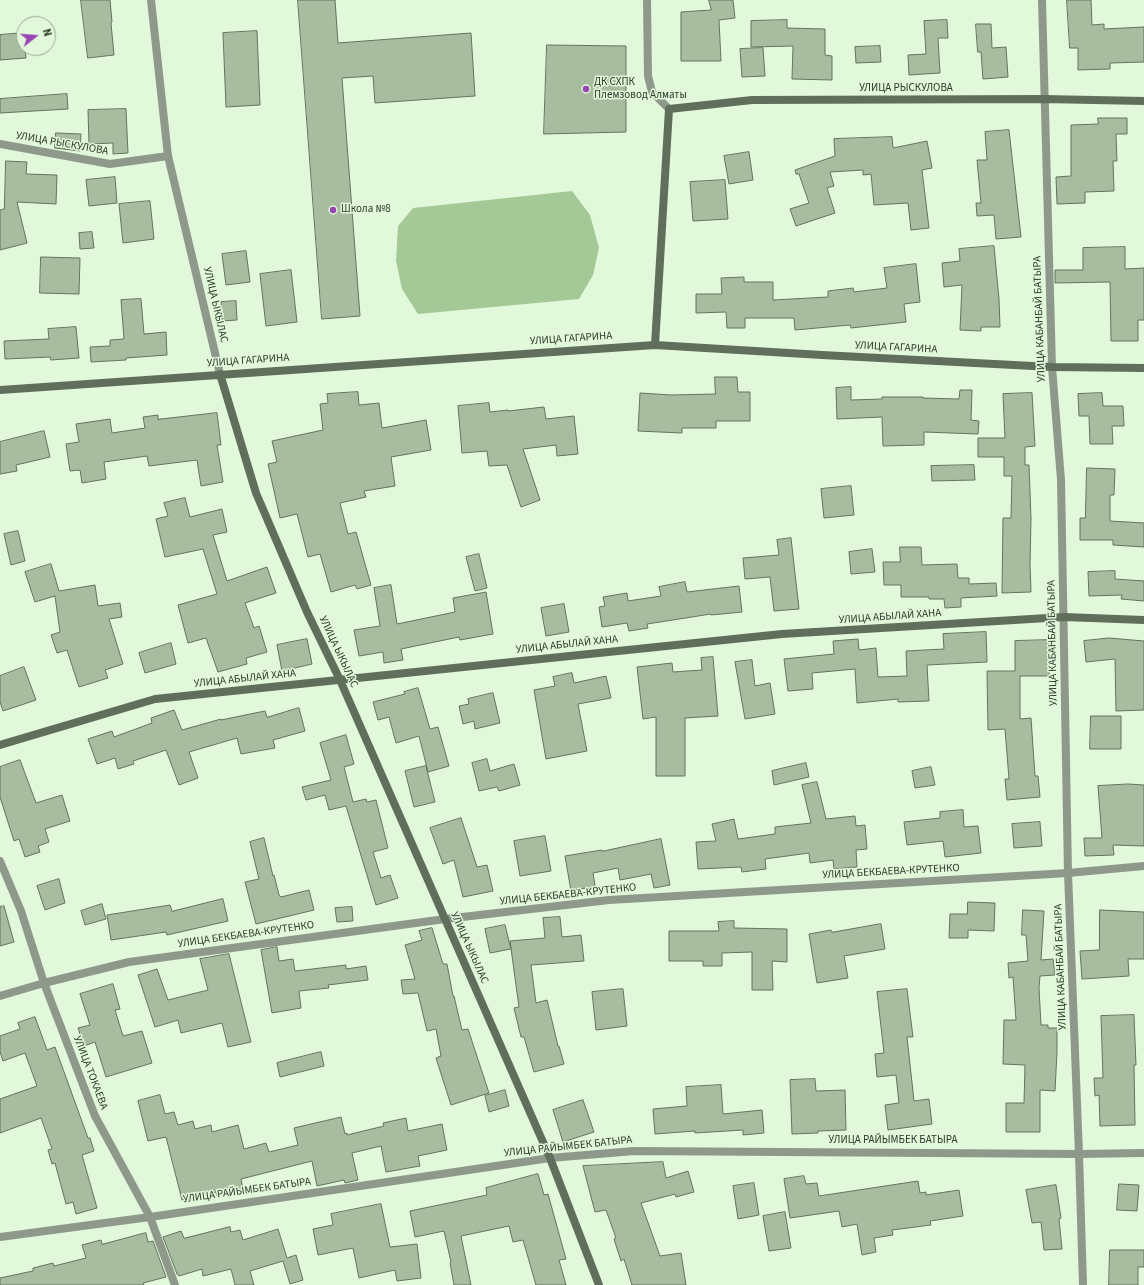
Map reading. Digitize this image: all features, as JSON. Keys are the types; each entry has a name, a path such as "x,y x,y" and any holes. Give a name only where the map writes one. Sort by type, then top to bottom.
{"street":[{"name":"УЛИЦА ЫКЫЛАС","path":"151,0 168,156 220,374 256,494 307,612 340,680 550,1158 599,1285"},
{"path":"647,0 648,76 652,92 669,109 655,345"},
{"name":"УЛИЦА КАБАНБАЙ БАТЫРА","path":"1042,0 1052,367 1061,480 1068,873 1083,1285"},
{"name":"УЛИЦА РЫСКУЛОВА","path":"669,109 752,100 1044,99 1144,101"},
{"name":"УЛИЦА РЫСКУЛОВА","path":"0,144 110,164 168,156"},
{"name":"УЛИЦА ГАГАРИНА","path":"0,390 655,345 1052,367 1144,368"},
{"name":"УЛИЦА АБЫЛАЙ ХАНА","path":"0,745 155,699 782,634 1064,617 1144,620"},
{"name":"УЛИЦА ТОКАЕВА","path":"0,862 21,910 44,983 95,1116 150,1217 175,1285"},
{"name":"УЛИЦА БЕКБАЕВА-КРУТЕНКО","path":"0,996 44,983 129,962 444,919 609,900 1068,873 1144,866"},
{"name":"УЛИЦА РАЙЫМБЕК БАТЫРА","path":"0,1237 150,1217 550,1158 634,1151 1079,1154 1144,1153"}],"green space":[{"path":"572,191 590,215 599,248 593,275 579,299 418,314 402,289 396,261 398,226 413,208"}],"building":[{"path":"81,0 110,0 114,55 88,58"},
{"name":"Школа №8","path":"298,0 335,0 338,43 471,33 475,96 375,103 373,76 342,78 360,316 322,319"},
{"path":"709,0 733,0 735,18 719,20 721,61 681,61 681,12 711,10"},
{"path":"1067,0 1091,0 1092,25 1104,24 1104,29 1144,27 1144,62 1110,63 1110,69 1078,70 1078,48 1070,48"},
{"path":"787,20 787,28 825,29 825,55 832,56 832,80 792,79 793,46 751,47 751,21"},
{"path":"947,20 948,38 938,38 940,73 909,75 908,55 926,54 924,21"},
{"path":"976,24 991,24 992,48 1006,47 1008,77 983,79 981,52 978,52"},
{"path":"257,31 260,105 226,107 223,33"},
{"path":"16,34 16,56 26,56 26,58 0,60 0,35"},
{"name":"ДК СХПК Племзовод Алматы","path":"547,45 626,46 626,132 544,134"},
{"path":"880,46 881,62 856,63 855,47"},
{"path":"763,48 765,76 742,77 740,49"},
{"path":"67,94 68,109 0,113 0,99"},
{"path":"126,109 128,153 113,154 113,143 89,144 88,110"},
{"path":"1098,118 1127,118 1127,134 1116,134 1117,161 1113,161 1114,191 1085,192 1085,203 1057,204 1056,177 1071,176 1071,125 1098,124"},
{"path":"1009,130 1021,237 996,239 994,215 977,216 976,203 981,203 977,160 987,160 985,132"},
{"path":"56,133 81,134 80,151 55,148"},
{"path":"892,137 893,148 927,141 932,168 922,170 929,228 911,230 908,203 874,205 871,174 863,175 863,170 830,172 834,186 827,188 835,213 796,226 790,209 809,203 799,174 796,174 795,170 835,156 834,139"},
{"path":"749,152 753,180 729,184 724,156"},
{"path":"6,161 27,162 26,174 57,175 56,204 17,202 27,243 0,250 0,210 4,209"},
{"path":"115,177 117,203 89,206 86,180"},
{"path":"725,180 728,219 693,221 690,182"},
{"path":"150,201 154,239 123,243 119,204"},
{"path":"92,232 94,248 80,249 79,233"},
{"path":"994,246 1000,327 981,327 981,331 960,330 962,285 944,287 942,263 960,261 959,249"},
{"path":"1125,247 1125,269 1144,268 1144,320 1138,320 1138,341 1111,341 1110,282 1055,283 1055,270 1083,270 1083,248"},
{"path":"246,251 250,282 226,285 222,254"},
{"path":"41,257 80,258 79,294 40,293"},
{"path":"916,264 920,302 904,304 906,322 851,328 850,325 795,330 794,318 745,318 745,328 727,328 726,312 696,313 696,294 722,294 721,278 744,277 744,282 773,282 773,300 828,297 828,291 853,288 854,292 887,288 884,268"},
{"path":"291,270 297,322 266,326 260,274"},
{"path":"141,299 144,334 166,332 167,355 126,358 126,360 91,362 90,347 110,346 110,340 124,339 121,300"},
{"path":"236,301 237,320 222,321 221,302"},
{"path":"76,327 79,358 51,360 50,357 5,359 4,341 49,339 48,329"},
{"path":"715,377 737,377 738,392 750,392 750,421 716,421 716,428 682,428 682,433 638,431 640,393 671,395 715,394"},
{"path":"851,387 851,400 882,399 882,397 959,399 960,390 972,390 971,420 979,421 978,434 924,432 924,445 883,446 882,417 837,419 836,388"},
{"path":"358,392 359,405 379,403 382,428 426,420 431,450 391,457 395,486 364,491 366,497 340,503 348,534 356,532 371,585 357,589 355,585 331,592 320,554 308,557 297,514 280,518 268,464 277,462 272,441 323,430 320,404 328,403 327,394"},
{"path":"1032,393 1035,446 1025,447 1025,465 1029,465 1031,592 1002,593 1003,518 1011,518 1012,476 1004,476 1004,457 978,457 978,438 1005,438 1003,394"},
{"path":"1102,393 1103,406 1123,406 1124,426 1112,426 1113,444 1090,444 1089,416 1079,416 1078,394"},
{"path":"489,403 490,412 544,407 546,419 574,416 578,454 557,456 556,445 523,449 540,500 521,507 507,465 489,466 487,451 462,453 458,406"},
{"path":"217,413 221,445 217,445 223,482 201,486 197,460 149,466 147,456 104,462 106,479 82,483 80,470 70,471 66,444 79,442 76,424 110,419 112,433 145,428 143,417 158,415 158,419"},
{"path":"44,431 50,457 16,465 17,471 0,474 0,442"},
{"path":"974,465 975,480 932,481 931,466"},
{"path":"1087,468 1115,469 1114,495 1110,495 1110,521 1144,523 1144,547 1113,545 1113,540 1080,540 1080,518 1085,518"},
{"path":"851,486 854,515 824,518 821,489"},
{"path":"185,498 190,517 222,509 227,532 213,535 227,581 267,567 276,593 245,603 254,628 259,626 267,652 246,658 247,664 218,672 206,638 188,643 178,605 217,594 203,549 165,557 156,519 168,516 164,503"},
{"path":"18,531 25,561 11,565 4,534"},
{"path":"791,538 799,609 774,611 770,577 745,579 743,558 779,555 777,540"},
{"path":"900,547 921,547 922,565 957,564 958,578 969,578 969,584 996,583 997,596 961,598 961,607 945,608 944,599 929,599 929,597 901,597 901,585 884,585 883,562 900,562"},
{"path":"872,549 875,572 851,574 849,552"},
{"path":"479,554 487,588 475,591 466,557"},
{"path":"51,564 59,591 95,585 98,606 120,603 122,617 109,619 123,664 105,670 108,678 79,687 67,650 57,653 51,635 60,632 55,596 35,602 25,572"},
{"path":"1115,571 1115,579 1144,581 1144,601 1121,599 1122,595 1089,596 1088,572"},
{"path":"685,582 687,592 739,586 742,612 711,614 647,624 648,628 629,631 627,623 602,627 599,607 605,606 603,597 627,593 628,601 661,596 659,587"},
{"path":"391,585 397,624 455,612 453,598 486,592 493,634 460,640 459,637 401,649 403,660 384,663 383,652 359,656 354,630 380,626 374,588"},
{"path":"564,604 569,632 546,636 541,608"},
{"path":"986,632 987,662 927,665 929,701 898,702 898,699 857,703 855,669 812,673 813,689 788,691 784,659 834,654 833,641 858,639 859,650 876,648 878,677 907,676 906,651 944,649 943,634"},
{"path":"1109,638 1144,641 1144,710 1116,711 1115,659 1086,662 1084,641"},
{"path":"307,639 312,664 282,671 277,645"},
{"path":"1049,640 1049,676 1020,676 1020,719 1031,718 1035,776 1038,776 1040,797 1007,800 1005,779 1009,779 1005,729 988,730 987,671 1015,671 1015,641"},
{"path":"171,643 176,664 145,673 139,653"},
{"path":"713,657 718,716 685,718 685,776 656,776 656,717 643,719 637,667 672,663 673,672 702,670 701,658"},
{"path":"752,660 755,686 770,683 775,714 745,719 735,662"},
{"path":"24,667 36,700 3,711 0,702 0,676"},
{"path":"572,673 574,683 606,676 611,698 578,704 587,751 546,759 534,690 555,686 553,677"},
{"path":"418,688 430,729 438,727 449,766 428,772 419,736 396,743 389,717 378,720 373,702 405,694 404,692"},
{"path":"493,693 500,723 475,729 474,721 463,724 459,706 469,704 468,699"},
{"path":"299,708 305,731 273,740 275,748 241,754 237,738 189,752 198,778 179,785 166,750 133,761 134,764 118,769 115,758 97,764 88,739 112,731 114,737 152,723 151,718 174,710 182,730 221,719 265,711 267,717"},
{"path":"1091,716 1121,716 1121,749 1090,749"},
{"path":"346,735 354,764 344,767 353,802 366,799 367,802 376,800 388,848 373,852 381,878 390,875 398,898 376,905 346,806 329,810 325,795 306,800 302,787 331,780 320,743"},
{"path":"487,759 490,771 514,764 520,785 499,791 497,787 479,791 472,763"},
{"path":"20,760 36,803 62,795 70,821 45,829 49,842 38,846 40,852 25,857 19,839 14,841 0,797 0,767"},
{"path":"806,763 809,777 774,785 772,771"},
{"path":"426,766 435,802 414,807 405,771"},
{"path":"931,767 935,785 915,788 912,771"},
{"path":"817,782 826,819 855,816 856,826 865,825 867,849 856,850 857,867 834,869 833,860 810,863 809,853 765,859 766,869 742,872 741,867 698,869 696,842 716,841 712,824 734,819 738,839 775,834 775,827 811,823 802,785"},
{"path":"1128,784 1144,785 1144,846 1113,845 1114,855 1085,856 1084,838 1102,838 1098,786"},
{"path":"963,810 964,827 978,826 981,853 945,857 943,841 907,845 904,822 940,818 940,812"},
{"path":"461,818 477,867 487,865 493,891 463,897 454,860 443,864 430,828"},
{"path":"1040,822 1042,846 1014,848 1012,824"},
{"path":"545,836 551,871 520,876 514,841"},
{"path":"264,838 279,895 281,897 309,890 314,910 256,924 245,882 259,879 250,842"},
{"path":"661,839 670,885 654,888 651,874 620,880 618,868 593,873 595,886 571,891 565,856 602,851"},
{"path":"59,879 65,903 45,910 37,886"},
{"path":"223,899 228,921 167,935 166,932 111,940 107,915 170,905 172,911"},
{"path":"968,902 995,903 994,931 968,930 968,938 949,938 950,914 967,914"},
{"path":"102,904 106,919 85,925 81,911"},
{"path":"4,906 14,942 0,946 0,907"},
{"path":"352,907 353,921 337,922 335,908"},
{"path":"1023,910 1044,911 1041,960 1053,959 1055,975 1040,976 1039,988 1041,1025 1048,1025 1048,1028 1057,1028 1055,1091 1040,1090 1040,1132 1006,1132 1006,1103 1024,1103 1025,1065 1003,1064 1004,1020 1016,1020 1013,977 1009,978 1008,963 1028,961 1026,935 1022,935"},
{"path":"1100,910 1144,912 1144,959 1128,959 1129,976 1082,979 1080,951 1099,950"},
{"path":"560,917 562,937 581,935 584,961 531,965 536,1003 547,1000 564,1064 534,1072 524,1037 521,1037 514,1008 519,1007 510,941 545,938 543,918"},
{"path":"734,921 734,928 787,929 787,962 772,961 773,990 752,990 752,952 722,953 722,966 703,966 703,961 669,961 669,931 719,931 718,922"},
{"path":"881,924 885,949 844,956 848,978 817,983 809,934"},
{"path":"505,925 511,949 490,953 485,929"},
{"path":"432,928 443,964 447,964 453,996 462,1030 468,1029 489,1093 451,1105 436,1058 441,1056 436,1029 427,1031 418,993 403,994 401,980 415,979 405,945 422,940 419,931"},
{"path":"277,947 279,961 293,959 295,971 346,965 346,969 366,966 368,980 328,985 329,988 299,991 301,1008 272,1013 261,950"},
{"path":"229,954 251,1042 228,1047 222,1023 181,1033 178,1020 155,1027 138,975 157,969 168,1000 208,990 200,959"},
{"path":"113,984 120,1009 115,1010 123,1036 142,1031 152,1063 106,1077 95,1042 84,1046 78,1028 90,1025 80,994"},
{"path":"623,989 627,1026 596,1030 592,992"},
{"path":"907,989 913,1037 907,1037 914,1101 929,1099 932,1124 888,1130 885,1105 899,1103 896,1075 877,1077 875,1054 884,1053 877,992"},
{"path":"1134,1015 1136,1065 1134,1065 1135,1125 1100,1126 1099,1095 1095,1096 1094,1078 1103,1078 1101,1016"},
{"path":"35,1017 47,1050 55,1047 94,1151 82,1155 97,1208 76,1214 73,1202 66,1204 55,1163 52,1164 48,1150 52,1149 41,1118 0,1133 0,1099 37,1086 25,1053 3,1061 0,1052 0,1036 20,1029 18,1023"},
{"path":"321,1052 324,1066 280,1077 277,1063"},
{"path":"815,1079 816,1091 845,1090 846,1130 792,1134 790,1080"},
{"path":"721,1085 723,1114 762,1110 764,1133 743,1135 743,1130 655,1134 653,1109 687,1106 686,1087"},
{"path":"505,1090 509,1106 489,1112 485,1096"},
{"path":"160,1095 165,1114 174,1112 178,1125 193,1121 195,1129 211,1125 212,1132 238,1125 244,1149 266,1143 269,1152 298,1145 294,1128 341,1117 345,1134 347,1133 347,1135 384,1126 383,1123 406,1118 408,1131 442,1124 447,1150 418,1156 420,1166 386,1172 381,1146 352,1153 358,1180 345,1183 344,1180 317,1186 312,1161 241,1179 243,1189 217,1196 216,1192 182,1200 166,1137 148,1141 138,1101"},
{"path":"583,1100 594,1132 563,1142 553,1110"},
{"path":"663,1162 666,1178 688,1171 694,1192 676,1197 675,1194 641,1203 660,1256 681,1253 686,1285 632,1285 624,1259 621,1261 614,1239 616,1238 606,1210 595,1212 583,1166"},
{"path":"538,1174 544,1195 548,1194 566,1259 559,1260 566,1285 536,1285 523,1240 513,1242 509,1226 461,1236 471,1285 454,1285 451,1262 444,1231 415,1237 410,1211 487,1195 486,1188"},
{"path":"804,1176 806,1184 817,1183 819,1196 918,1181 920,1193 926,1192 926,1195 959,1190 963,1216 930,1221 931,1225 892,1230 893,1235 874,1238 876,1252 862,1255 857,1224 842,1227 839,1211 790,1218 784,1179"},
{"path":"754,1183 759,1215 738,1219 733,1186"},
{"path":"1119,1184 1139,1185 1137,1211 1117,1210"},
{"path":"1056,1185 1061,1218 1059,1219 1062,1249 1044,1250 1041,1222 1032,1223 1026,1190"},
{"path":"381,1204 390,1247 417,1244 421,1278 397,1281 395,1270 359,1278 353,1248 318,1255 313,1229 333,1225 331,1214"},
{"path":"785,1212 791,1248 769,1251 763,1216"},
{"path":"230,1227 231,1232 240,1230 243,1240 278,1229 287,1258 296,1255 303,1280 290,1284 283,1261 250,1271 254,1285 235,1285 231,1269 203,1276 202,1269 179,1276 177,1274 163,1237 181,1231 184,1238"},
{"path":"146,1233 148,1242 153,1241 166,1277 143,1283 144,1285 0,1285 0,1278 33,1271 33,1268 53,1263 54,1266 86,1258 82,1245 101,1240 102,1244"},
{"path":"1110,1250 1144,1250 1144,1267 1138,1267 1138,1285 1109,1285"}],"place":[{"name":"ДК СХПК Племзовод Алматы","path":"586,89"},
{"name":"Школа №8","path":"333,210"}]}
